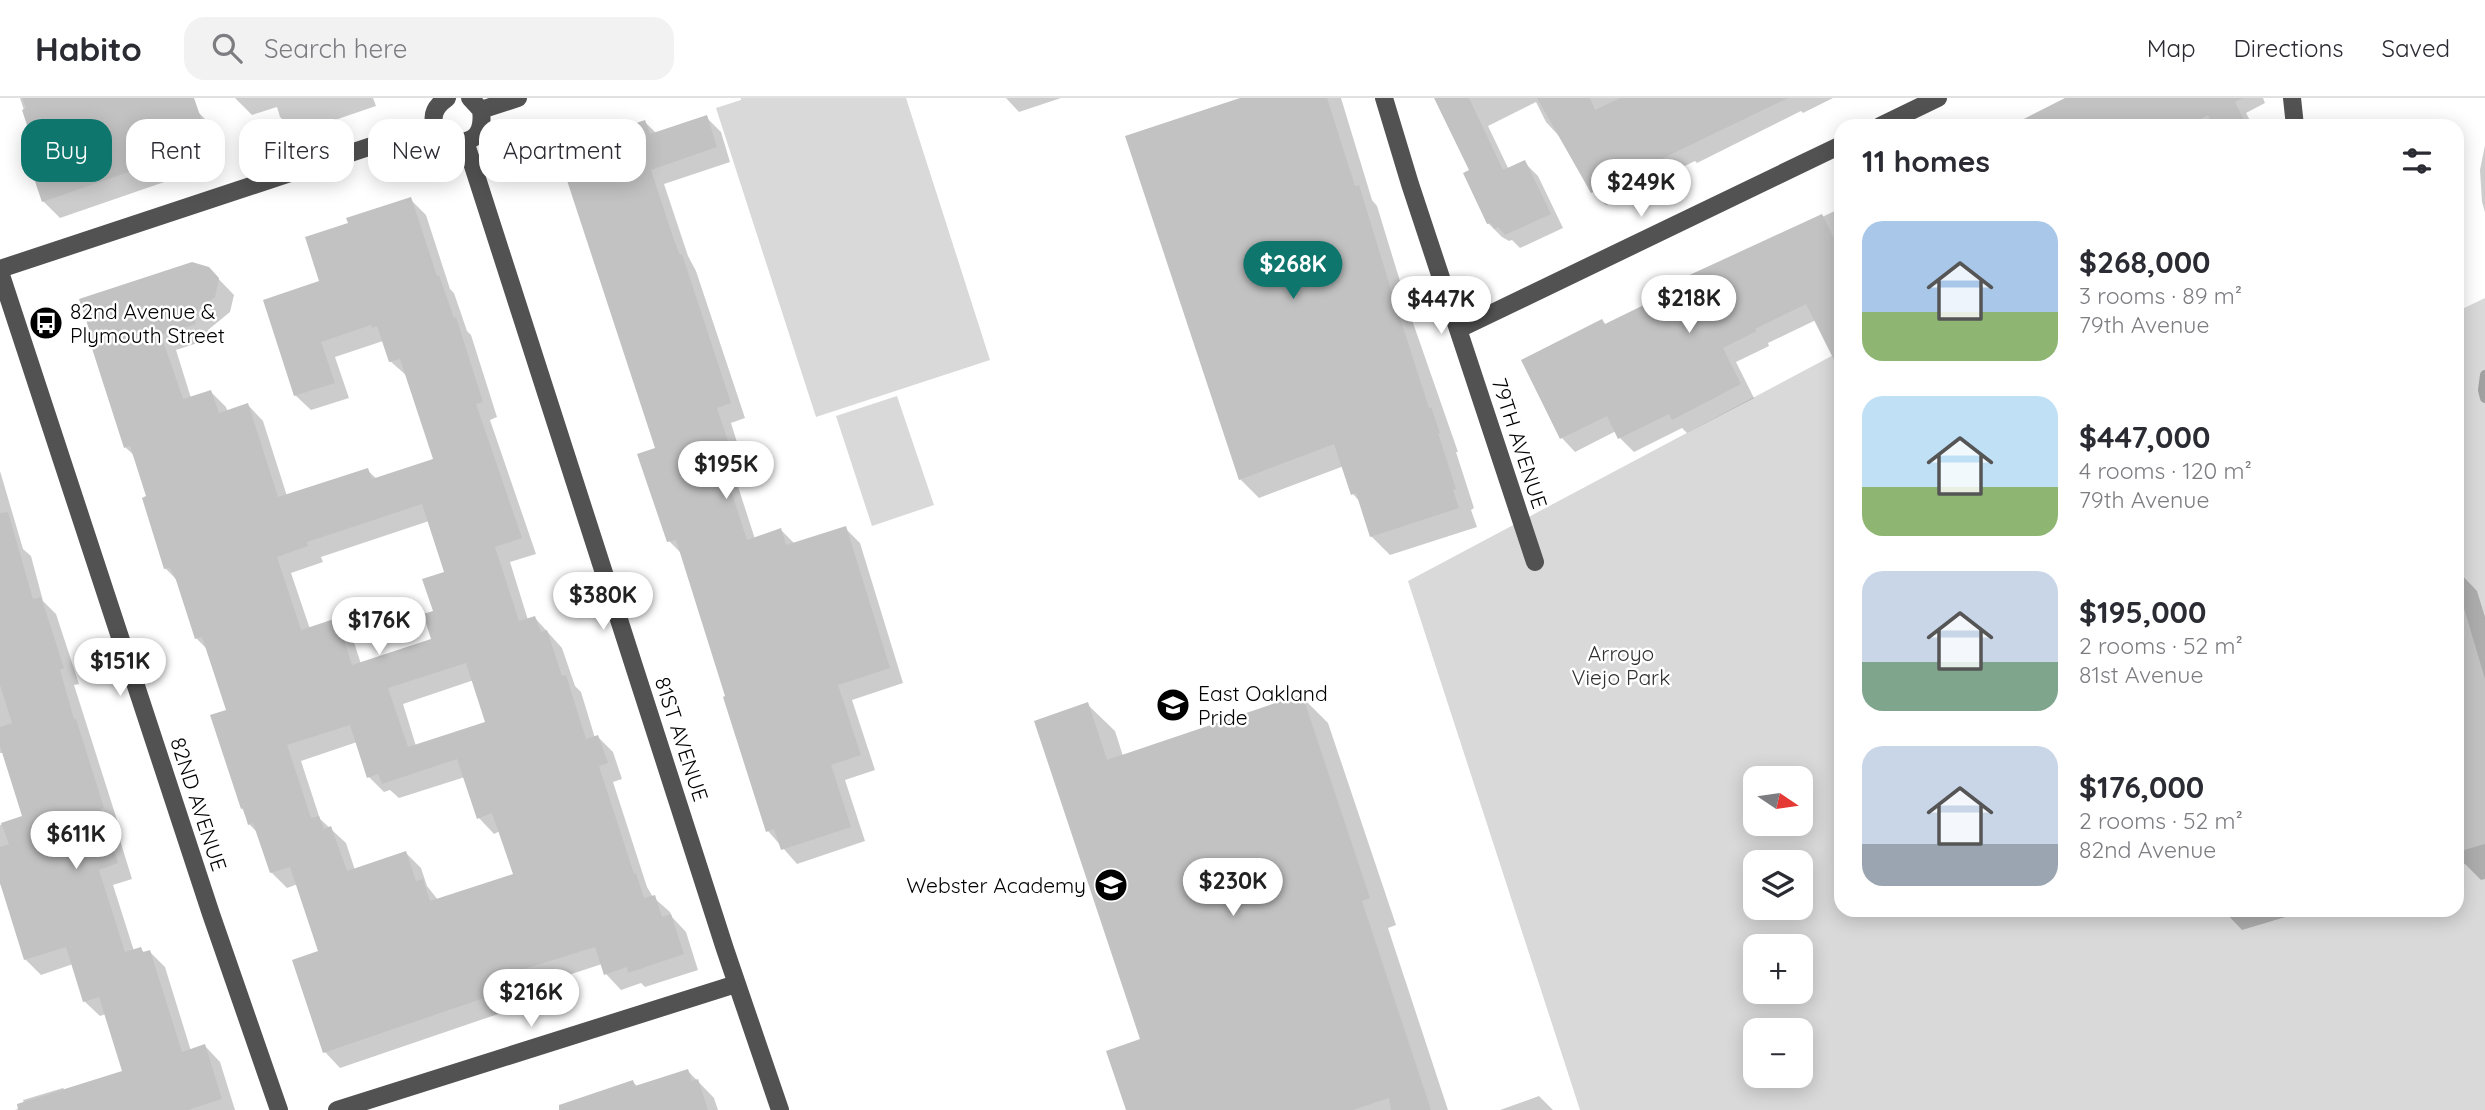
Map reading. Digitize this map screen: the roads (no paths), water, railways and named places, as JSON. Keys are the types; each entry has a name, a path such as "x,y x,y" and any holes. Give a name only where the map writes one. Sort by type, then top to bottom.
{"street":[{"path":"436,119 437,107 447,98"},
{"path":"466,141 480,129 475,104 518,98"},
{"name":"79TH AVENUE","path":"1384,98 1535,562"},
{"path":"1894,119 1938,98"},
{"path":"2292,98 2294,119"},
{"name":"81ST AVENUE","path":"466,141 736,984 780,1110"},
{"path":"0,270 368,147"},
{"path":"1459,329 1834,148"},
{"name":"82ND AVENUE","path":"0,270 207,901 279,1110"},
{"path":"337,1110 736,984"}],"waterway":[{"path":"2485,375 2485,398"}],"place":[{"name":"82nd Avenue & Plymouth Street","path":"46,323"},
{"name":"East Oakland Pride","path":"1173,705"},
{"name":"Webster Academy","path":"1111,885"}],"park label":[{"name":"Arroyo Viejo Park","path":"1621,665"}]}
